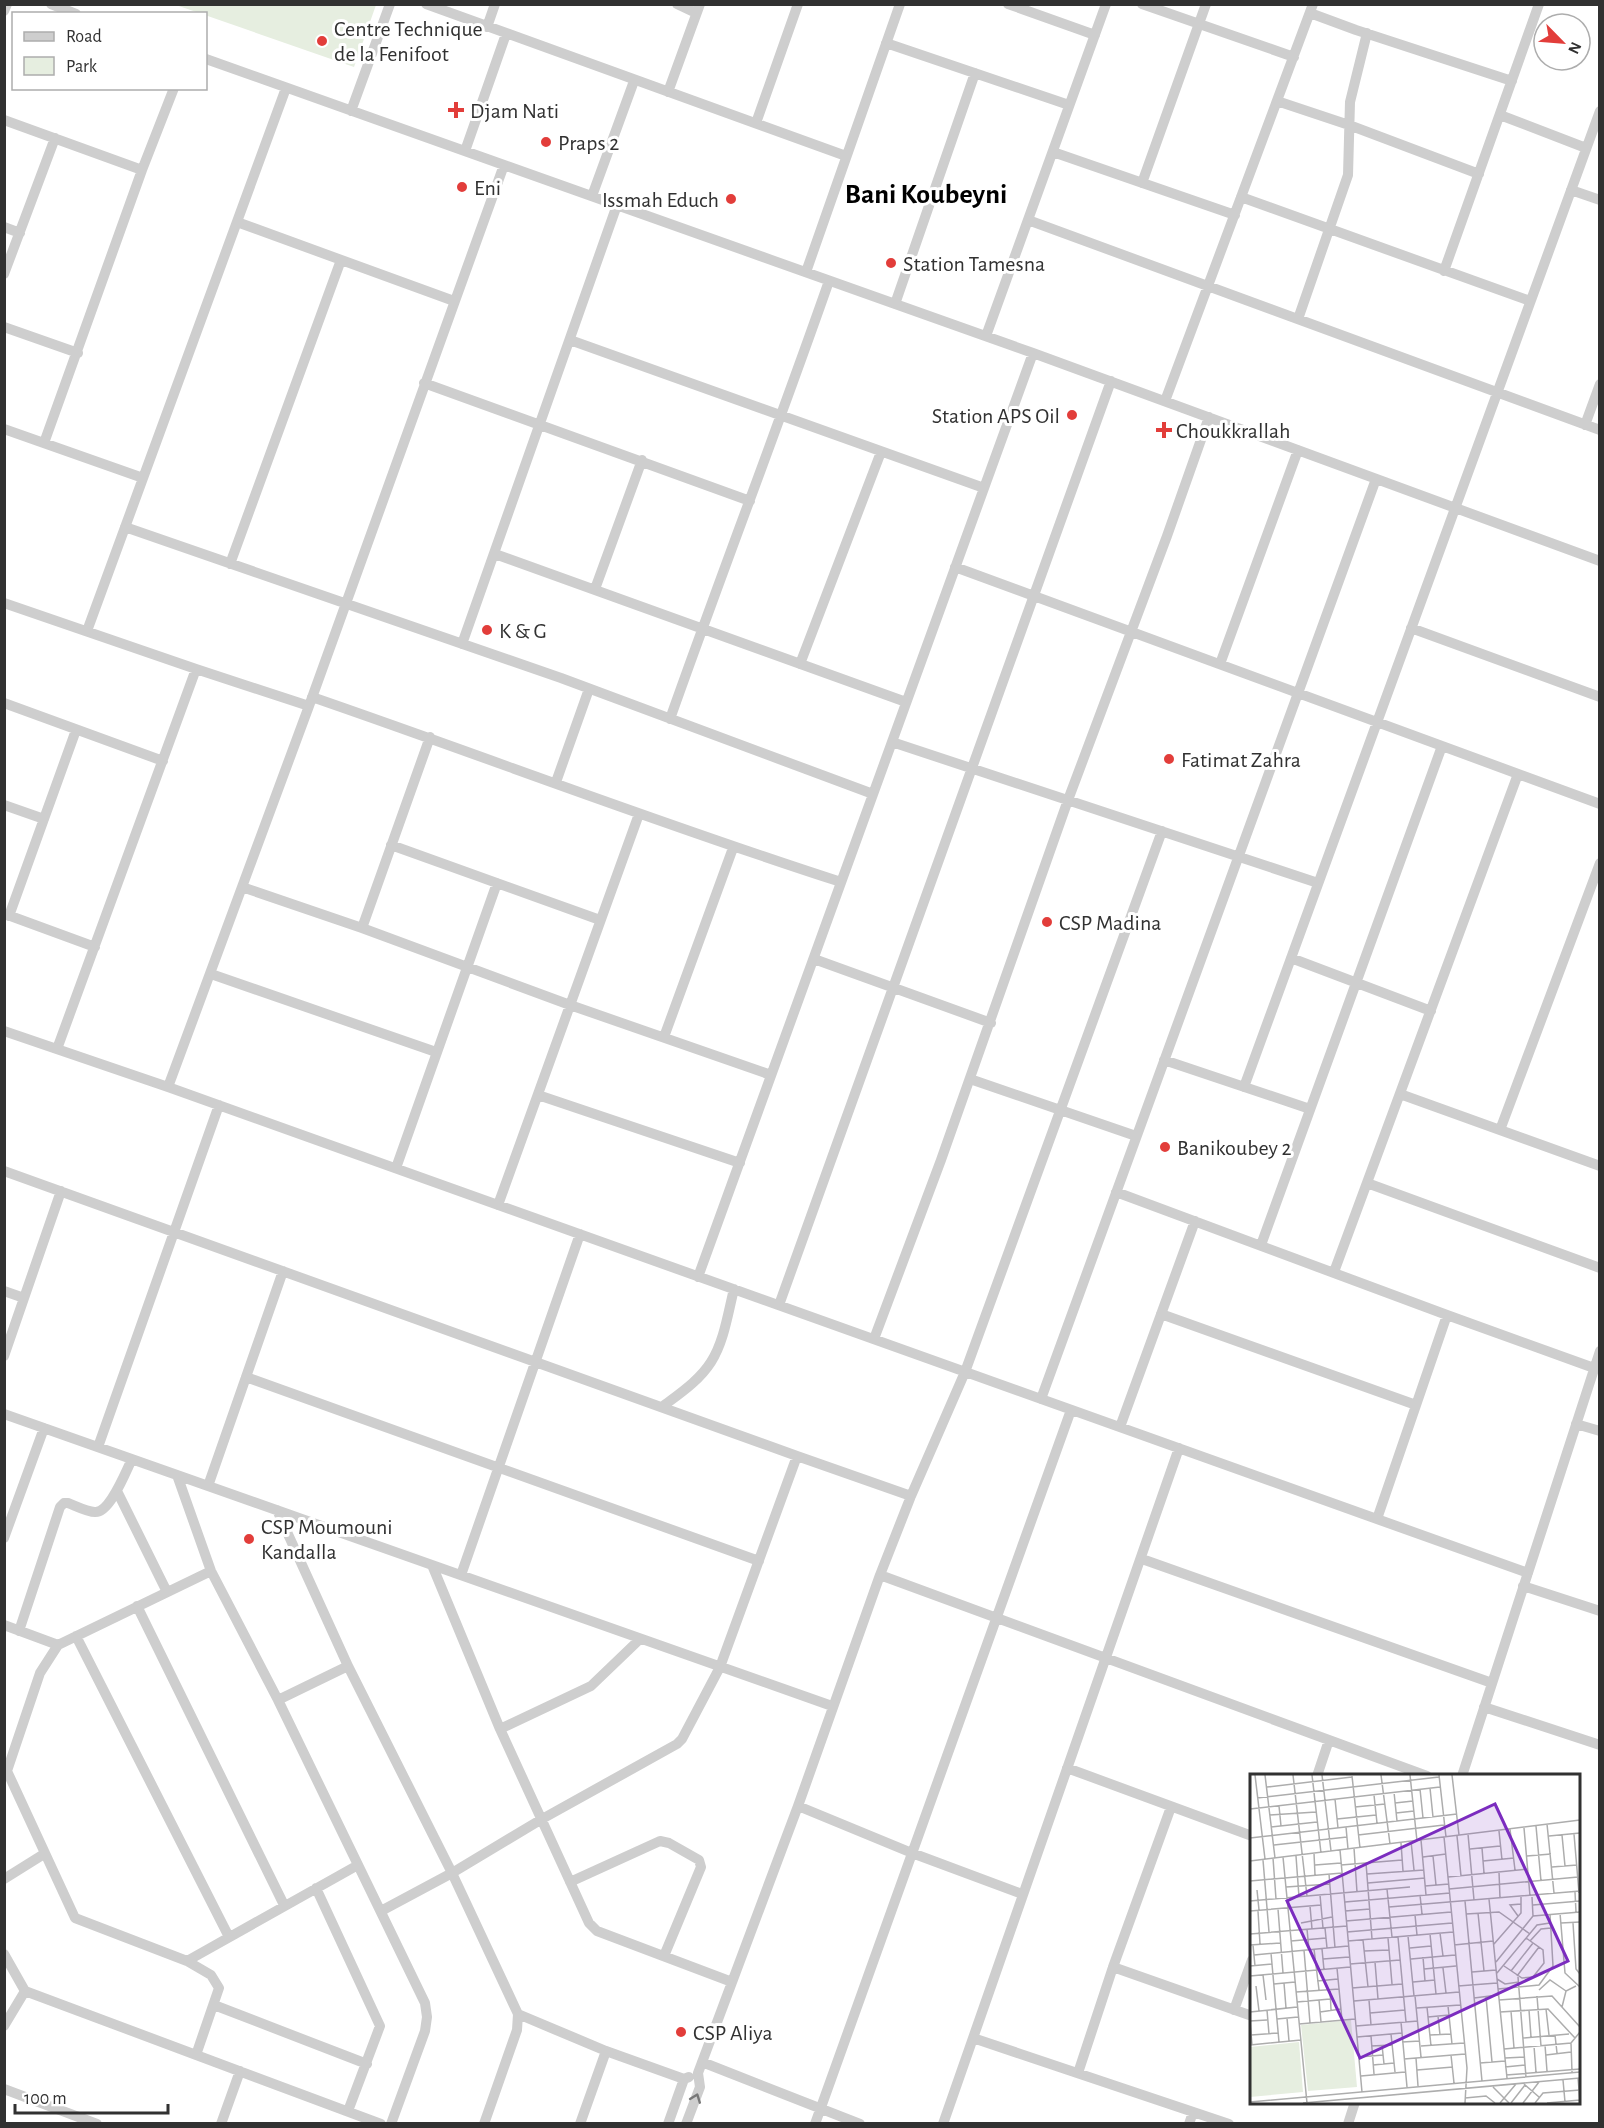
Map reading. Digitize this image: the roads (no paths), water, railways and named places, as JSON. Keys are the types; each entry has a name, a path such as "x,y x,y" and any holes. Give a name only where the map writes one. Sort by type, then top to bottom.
{"street":[{"path":"4,11 7,4"},
{"path":"51,4 71,12"},
{"path":"351,111 390,4"},
{"path":"426,4 846,156"},
{"path":"487,27 495,4"},
{"path":"668,92 698,9 677,4"},
{"path":"756,123 798,4"},
{"path":"806,272 900,4"},
{"path":"1008,4 1095,35"},
{"path":"986,336 1106,4"},
{"path":"1143,4 1294,57"},
{"path":"1142,183 1206,4"},
{"path":"1444,271 1539,4"},
{"path":"1165,401 1312,9 1367,33 1512,81"},
{"path":"1298,319 1348,175 1350,102 1367,33"},
{"path":"465,152 506,34"},
{"path":"886,43 1069,105"},
{"path":"207,59 1111,381 1599,561"},
{"path":"895,304 975,73"},
{"path":"592,196 634,81"},
{"path":"87,631 286,88"},
{"path":"44,443 142,170 173,90"},
{"path":"1277,101 1479,174"},
{"path":"1244,1087 1599,114"},
{"path":"1500,115 1586,148"},
{"path":"4,120 142,170"},
{"path":"4,274 55,138"},
{"path":"1053,152 1235,215"},
{"path":"168,1087 311,701 504,165"},
{"path":"1571,190 1599,200"},
{"path":"1241,197 1530,301"},
{"path":"462,644 617,205"},
{"path":"1028,220 1599,430"},
{"path":"237,222 454,301"},
{"path":"4,227 20,233"},
{"path":"230,564 341,260"},
{"path":"670,719 829,281"},
{"path":"4,327 78,353"},
{"path":"570,340 984,488"},
{"path":"698,1276 1033,353"},
{"path":"779,1305 1111,381"},
{"path":"424,383 750,501"},
{"path":"1585,425 1599,384"},
{"path":"874,1339 991,1023 1068,800 1209,417"},
{"path":"4,429 143,478"},
{"path":"1220,664 1298,450"},
{"path":"800,664 881,452"},
{"path":"595,589 642,460"},
{"path":"1041,1399 1376,479"},
{"path":"125,527 589,688 873,794"},
{"path":"495,554 906,702"},
{"path":"956,567 1599,804"},
{"path":"4,603 196,669 430,737 733,848 841,882"},
{"path":"1411,628 1599,698"},
{"path":"57,1049 196,669"},
{"path":"556,782 589,688"},
{"path":"4,703 163,761"},
{"path":"76,730 7,915 95,947"},
{"path":"362,928 430,737"},
{"path":"892,742 1318,883"},
{"path":"1261,1245 1442,746"},
{"path":"1334,1272 1518,774"},
{"path":"4,805 44,819"},
{"path":"498,1205 639,814"},
{"path":"686,2124 700,2087 700,2067 798,1806 880,1575 911,1496 965,1372 1162,831"},
{"path":"391,845 600,920"},
{"path":"664,1037 733,848"},
{"path":"1500,1130 1599,863"},
{"path":"396,1168 497,883"},
{"path":"242,887 771,1075"},
{"path":"1291,958 1431,1011"},
{"path":"813,959 991,1023"},
{"path":"211,974 436,1052"},
{"path":"4,1031 219,1105 1528,1573"},
{"path":"1164,1060 1310,1109"},
{"path":"970,1079 1136,1137"},
{"path":"1400,1094 1599,1166"},
{"path":"538,1095 740,1163"},
{"path":"98,1447 219,1105"},
{"path":"4,1171 911,1496"},
{"path":"1367,1183 1599,1268"},
{"path":"4,1356 61,1191"},
{"path":"1116,1192 1594,1368"},
{"path":"1120,1427 1195,1221"},
{"path":"461,1575 580,1234"},
{"path":"208,1486 283,1271"},
{"path":"662,1407 700,1377 711,1362 718,1349 734,1289"},
{"path":"4,1291 24,1298"},
{"path":"1161,1314 1416,1405"},
{"path":"1377,1519 1447,1315"},
{"path":"1463,1774 1599,1351"},
{"path":"246,1377 759,1561"},
{"path":"815,2124 1071,1410"},
{"path":"4,1414 832,1706"},
{"path":"1576,1424 1599,1431"},
{"path":"4,1538 44,1428"},
{"path":"943,2124 1179,1448"},
{"path":"381,1911 677,1744 687,1731 720,1667 797,1456"},
{"path":"20,1631 60,1507 68,1503 99,1512 102,1510 117,1491 132,1459"},
{"path":"177,1475 211,1571 278,1700 425,2003 427,2017 425,2031 391,2124"},
{"path":"117,1491 167,1592"},
{"path":"277,1510 348,1666 452,1873 518,2014 517,2030 484,2124"},
{"path":"1142,1558 1492,1683"},
{"path":"432,1565 500,1729 592,1928 732,1982"},
{"path":"196,2055 219,1988 211,1975 187,1961 75,1918 7,1771 40,1673 58,1645 211,1571"},
{"path":"880,1575 1422,1774"},
{"path":"1523,1586 1599,1611"},
{"path":"137,1606 284,1905"},
{"path":"4,1625 58,1645"},
{"path":"76,1636 229,1937"},
{"path":"500,1729 591,1686 640,1639"},
{"path":"278,1700 348,1666"},
{"path":"1484,1707 1599,1745"},
{"path":"1318,1774 1329,1740"},
{"path":"1067,1768 1250,1836"},
{"path":"798,1806 912,1853 1022,1894"},
{"path":"1078,2073 1113,1967 1171,1807"},
{"path":"570,1882 660,1842 669,1843 699,1860 701,1867 664,1956"},
{"path":"4,1879 44,1854"},
{"path":"187,1961 358,1865"},
{"path":"316,1888 378,2020 380,2033 348,2111"},
{"path":"4,1954 25,1991 381,2124"},
{"path":"1234,2010 1250,1963"},
{"path":"1113,1967 1250,2016"},
{"path":"4,2026 25,1991"},
{"path":"214,2005 367,2064"},
{"path":"518,2014 606,2051 684,2079"},
{"path":"973,2038 1229,2124"},
{"path":"580,2124 606,2051"},
{"path":"700,2067 860,2124"},
{"path":"668,2124 684,2079 700,2067"},
{"path":"221,2124 240,2071"},
{"path":"5,2093 97,2124"},
{"path":"1348,2124 1355,2104"},
{"path":"1189,2124 1193,2112"}],"place":[{"name":"Centre Technique de la Fenifoot","path":"322,41"},
{"name":"Djam Nati","path":"456,110"},
{"name":"Praps 2","path":"546,142"},
{"name":"Eni","path":"462,187"},
{"name":"Issmah Educh","path":"731,199"},
{"name":"Station Tamesna","path":"891,263"},
{"name":"Station APS Oil","path":"1072,415"},
{"name":"Choukkrallah","path":"1164,430"},
{"name":"K & G","path":"487,630"},
{"name":"Fatimat Zahra","path":"1169,759"},
{"name":"CSP Madina","path":"1047,922"},
{"name":"Banikoubey 2","path":"1165,1147"},
{"name":"CSP Moumouni Kandalla","path":"249,1539"},
{"name":"CSP Aliya","path":"681,2032"}],"district":[{"name":"Bani Koubeyni","path":"926,193"}]}
